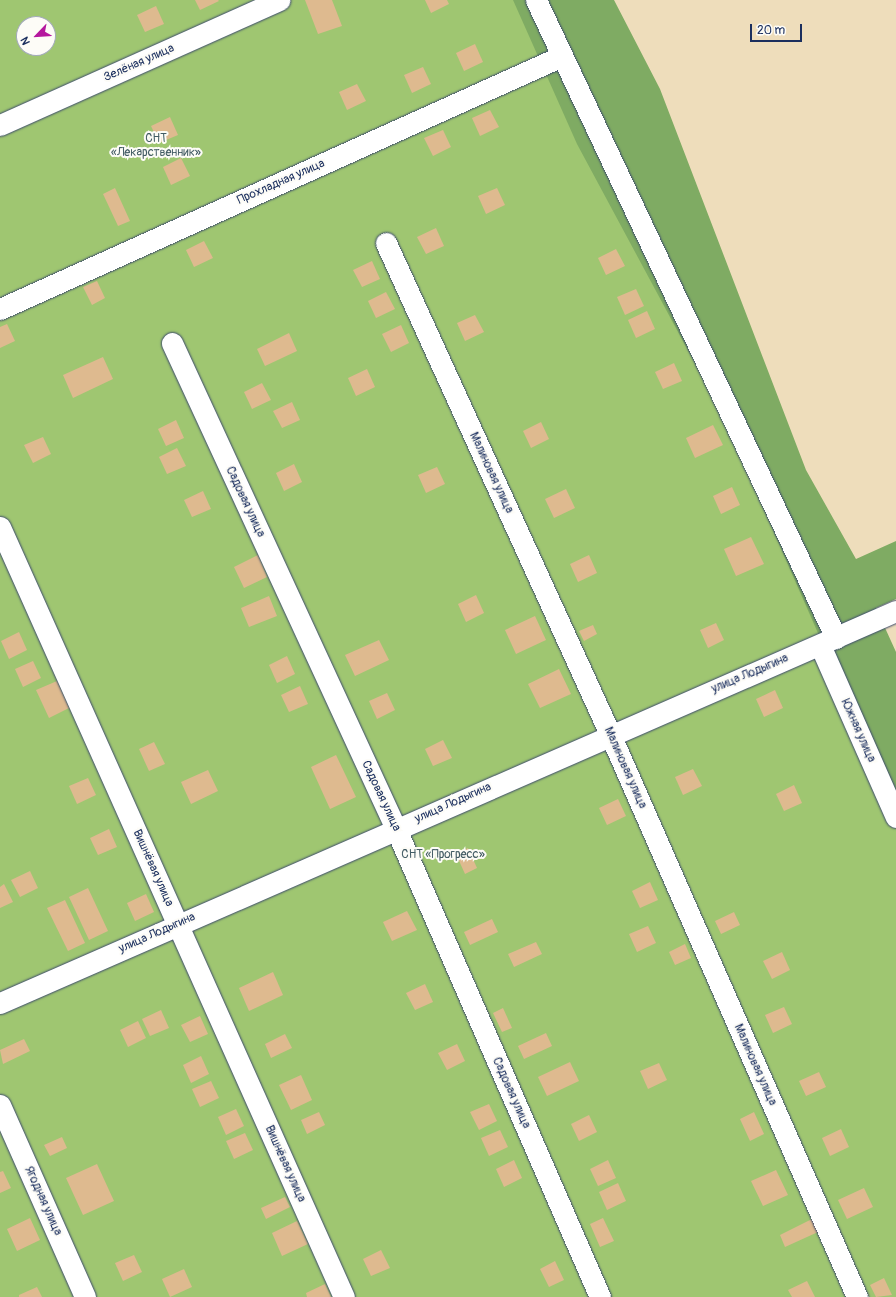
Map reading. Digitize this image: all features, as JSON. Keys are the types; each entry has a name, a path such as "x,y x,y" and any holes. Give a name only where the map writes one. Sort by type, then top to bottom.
{"street":[{"name":"Зелёная улица","path":"0,125 279,0"},
{"name":"Южная улица","path":"536,0 828,641 896,817"},
{"name":"Прохладная улица","path":"0,309 562,56"},
{"name":"Малиновая улица","path":"386,243 610,734 857,1297"},
{"name":"Садовая улица","path":"172,343 396,829 600,1297"},
{"name":"Вишнёвая улица","path":"0,527 344,1297"},
{"name":"улица Лодыгина","path":"0,1003 610,734 862,627 896,611"},
{"name":"Ягодная улица","path":"0,1105 85,1297"}],"green space":[{"name":"СНТ «Прогресс»","path":"0,0 554,0 896,786 896,1297 0,1297"},
{"path":"513,0 614,0 660,89 806,470 856,559 896,541 896,599 876,608 896,652 896,811 721,412 577,144"}],"building":[{"path":"195,0 218,0 219,1 200,10"},
{"path":"305,0 332,0 342,26 318,34"},
{"path":"425,0 447,0 449,4 431,13"},
{"path":"156,6 164,24 145,32 137,15"},
{"path":"475,44 483,62 464,71 456,53"},
{"path":"423,67 431,84 412,93 404,75"},
{"path":"357,84 366,101 347,110 339,92"},
{"path":"490,110 499,127 480,136 472,118"},
{"path":"170,117 178,135 159,143 151,126"},
{"path":"443,130 451,147 433,156 424,138"},
{"path":"181,158 190,176 171,185 163,167"},
{"path":"115,188 130,221 118,226 103,194"},
{"path":"497,188 505,205 486,214 478,196"},
{"path":"436,228 444,246 426,254 417,237"},
{"path":"204,241 213,258 194,267 186,250"},
{"path":"616,249 625,266 606,275 598,258"},
{"path":"372,261 380,279 362,287 353,270"},
{"path":"97,281 105,298 92,305 83,287"},
{"path":"636,289 644,306 625,315 617,297"},
{"path":"386,292 395,309 376,318 368,301"},
{"path":"647,311 655,329 636,338 628,320"},
{"path":"475,315 484,332 465,341 457,323"},
{"path":"7,324 15,341 0,348 0,327"},
{"path":"401,325 409,343 391,352 382,334"},
{"path":"289,333 297,351 265,366 257,349"},
{"path":"103,357 113,379 73,398 63,375"},
{"path":"674,363 682,381 663,389 655,372"},
{"path":"367,369 375,387 356,396 348,378"},
{"path":"262,383 271,400 252,409 244,392"},
{"path":"292,402 300,420 282,428 273,411"},
{"path":"176,420 184,438 166,446 158,429"},
{"path":"541,422 549,439 531,448 523,431"},
{"path":"713,425 723,445 695,458 686,438"},
{"path":"43,437 51,454 33,463 24,445"},
{"path":"177,448 186,466 167,474 159,457"},
{"path":"294,464 302,482 284,491 276,473"},
{"path":"437,467 445,484 426,493 418,475"},
{"path":"732,487 740,505 721,514 713,496"},
{"path":"566,489 575,508 554,518 545,499"},
{"path":"203,491 211,509 192,517 184,500"},
{"path":"751,537 764,564 736,576 724,549"},
{"path":"258,555 267,577 244,588 234,567"},
{"path":"589,555 597,573 578,582 570,564"},
{"path":"476,595 484,613 466,622 458,604"},
{"path":"269,596 277,616 249,627 241,608"},
{"path":"535,616 546,640 516,654 505,630"},
{"path":"716,623 724,640 708,648 700,630"},
{"path":"593,625 597,634 584,641 579,631"},
{"path":"19,632 27,650 9,659 1,641"},
{"path":"379,640 389,660 355,676 345,655"},
{"path":"287,656 295,674 277,683 269,665"},
{"path":"33,661 41,678 23,687 15,669"},
{"path":"559,669 571,694 540,708 528,684"},
{"path":"57,681 69,708 49,718 36,690"},
{"path":"300,686 308,704 289,712 281,695"},
{"path":"775,690 783,708 764,717 756,699"},
{"path":"387,693 395,710 377,719 369,701"},
{"path":"443,740 452,758 433,766 425,749"},
{"path":"154,742 165,764 149,771 139,749"},
{"path":"336,755 356,797 330,809 311,767"},
{"path":"693,769 702,786 683,795 675,777"},
{"path":"208,770 218,791 191,804 181,782"},
{"path":"88,778 96,795 77,804 69,786"},
{"path":"794,785 802,803 784,811 776,794"},
{"path":"618,799 626,816 607,825 599,808"},
{"path":"109,829 117,847 98,855 90,838"},
{"path":"468,848 477,868 465,874 456,854"},
{"path":"30,871 38,888 20,897 11,880"},
{"path":"650,882 658,900 640,908 632,891"},
{"path":"4,884 13,902 0,908 0,887"},
{"path":"88,888 108,931 89,940 69,897"},
{"path":"146,894 154,912 135,921 127,903"},
{"path":"65,900 85,943 68,951 47,908"},
{"path":"407,911 417,930 392,941 383,922"},
{"path":"734,912 740,925 721,934 715,921"},
{"path":"492,919 498,932 470,945 464,932"},
{"path":"648,926 656,943 637,952 629,934"},
{"path":"536,942 542,954 514,967 508,954"},
{"path":"685,944 691,958 675,965 669,952"},
{"path":"782,952 790,970 772,979 763,961"},
{"path":"273,972 283,995 249,1011 239,988"},
{"path":"425,984 433,1002 415,1010 406,993"},
{"path":"784,1007 792,1024 773,1033 765,1015"},
{"path":"503,1008 512,1028 502,1032 493,1013"},
{"path":"161,1010 169,1028 150,1036 142,1019"},
{"path":"200,1016 208,1034 190,1042 181,1025"},
{"path":"138,1021 146,1038 128,1047 120,1030"},
{"path":"546,1033 552,1046 524,1059 518,1046"},
{"path":"285,1034 292,1048 271,1058 265,1044"},
{"path":"24,1039 30,1051 3,1064 0,1050"},
{"path":"457,1044 465,1061 447,1070 438,1053"},
{"path":"201,1056 209,1074 191,1083 183,1065"},
{"path":"570,1062 579,1081 547,1096 538,1077"},
{"path":"659,1063 667,1080 648,1089 640,1071"},
{"path":"819,1072 826,1087 806,1096 799,1081"},
{"path":"301,1075 312,1100 291,1110 279,1085"},
{"path":"211,1081 219,1098 200,1107 192,1089"},
{"path":"489,1104 497,1121 479,1130 470,1112"},
{"path":"236,1109 244,1126 226,1135 218,1117"},
{"path":"319,1112 325,1125 307,1134 301,1120"},
{"path":"754,1112 764,1134 750,1141 740,1119"},
{"path":"589,1115 597,1132 579,1141 571,1124"},
{"path":"841,1129 849,1147 830,1156 822,1138"},
{"path":"500,1130 508,1147 489,1156 481,1138"},
{"path":"245,1133 253,1150 234,1159 226,1141"},
{"path":"62,1137 67,1148 50,1156 44,1145"},
{"path":"514,1160 522,1178 504,1187 496,1169"},
{"path":"608,1160 616,1178 598,1186 590,1169"},
{"path":"97,1164 114,1201 83,1215 66,1178"},
{"path":"776,1170 788,1195 763,1206 751,1181"},
{"path":"3,1171 11,1188 0,1193 0,1172"},
{"path":"618,1183 626,1201 607,1210 599,1192"},
{"path":"864,1188 873,1207 847,1219 838,1200"},
{"path":"285,1197 290,1207 266,1219 261,1208"},
{"path":"30,1218 40,1240 17,1251 7,1229"},
{"path":"603,1218 614,1241 600,1247 590,1224"},
{"path":"812,1219 818,1232 785,1247 780,1235"},
{"path":"297,1221 308,1244 282,1256 272,1233"},
{"path":"381,1250 390,1268 371,1276 363,1259"},
{"path":"134,1255 142,1272 123,1281 115,1263"},
{"path":"555,1261 564,1280 549,1287 540,1269"},
{"path":"184,1269 192,1287 170,1297 162,1279"},
{"path":"884,1278 892,1295 876,1297 870,1285"},
{"path":"807,1281 815,1297 792,1297 788,1290"},
{"path":"325,1284 331,1297 307,1297 306,1293"},
{"path":"37,1287 42,1297 19,1297 19,1295"}],"park label":[{"name":"СНТ «Лекарственник»","path":"156,146"}]}
